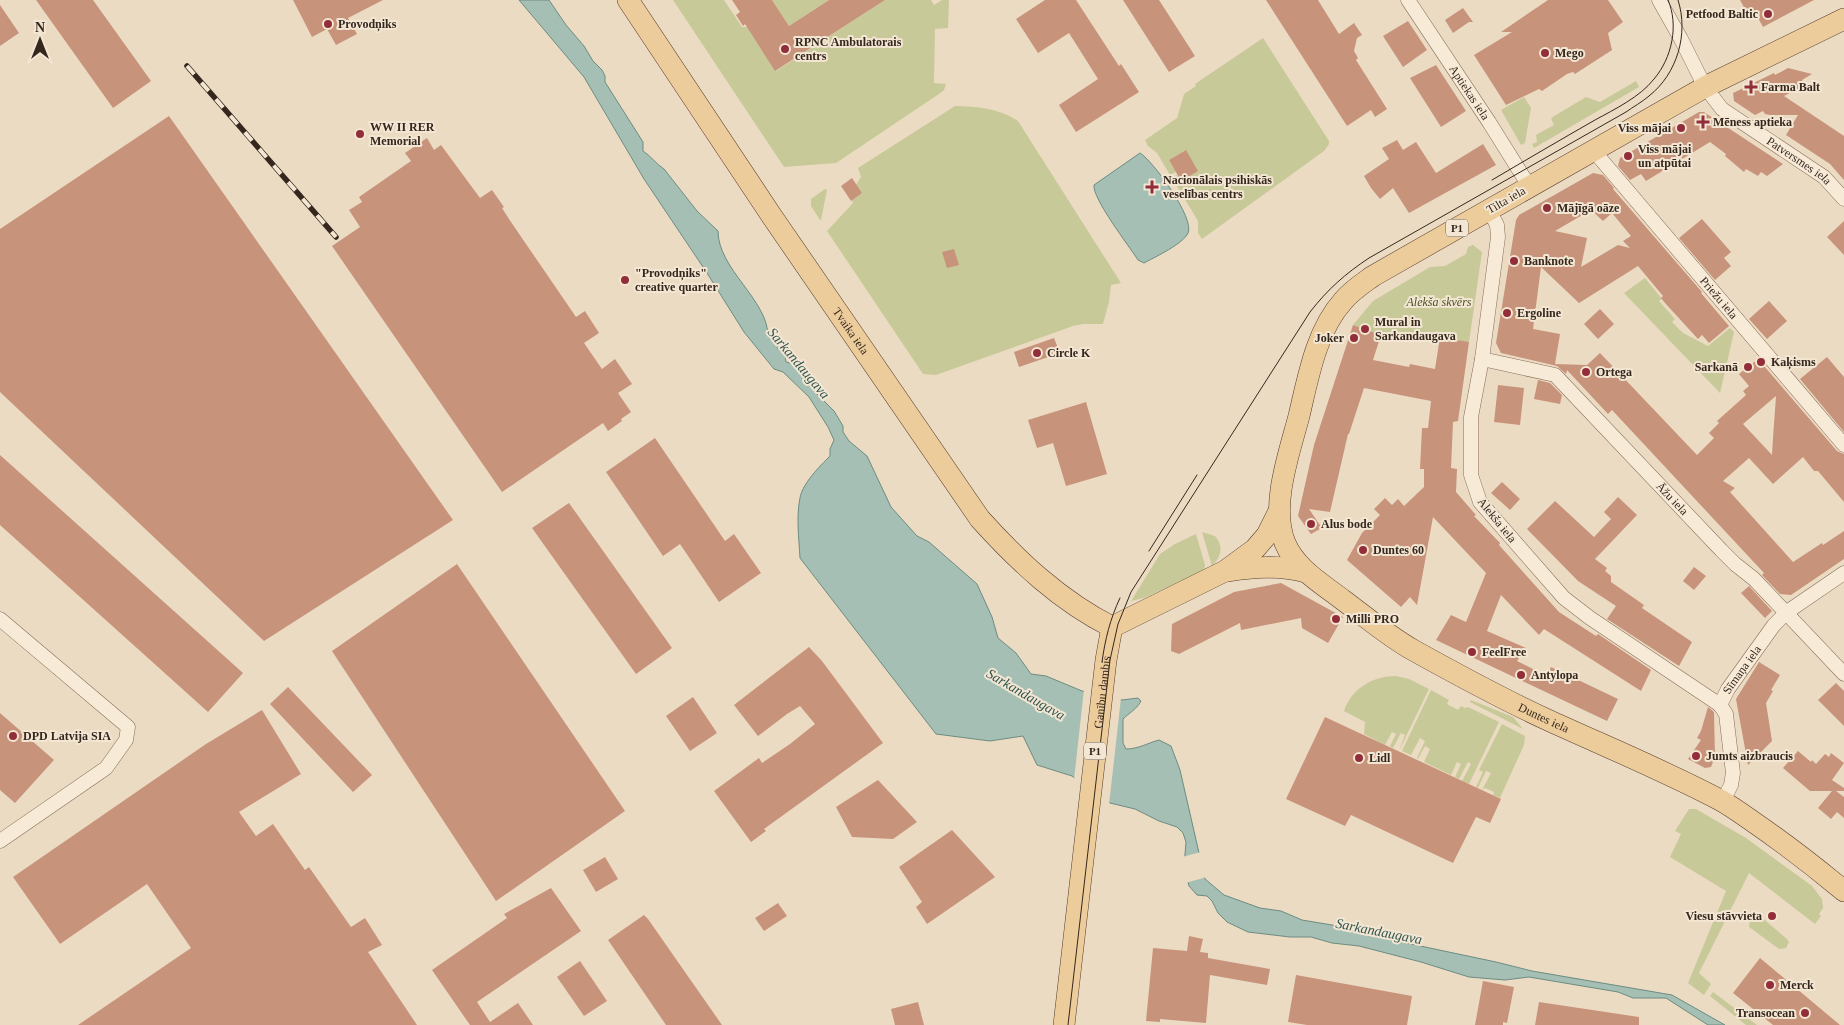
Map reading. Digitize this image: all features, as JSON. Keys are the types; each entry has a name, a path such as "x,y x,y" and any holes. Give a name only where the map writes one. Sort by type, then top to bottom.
{"main road":[{"name":"Tvaika iela","path":"628,0 793,248 980,518 1034,574 1088,614 1112,627"},
{"name":"Tilta iela","path":"1279,511 1292,440 1322,337 1342,301 1356,288 1373,276 1529,186 1705,87 1844,19"},
{"name":"P1","path":"1112,627 1225,572 1255,549 1267,535 1279,511"},
{"name":"Duntes iela","path":"1279,511 1281,530 1290,554 1306,572 1412,649 1548,720 1632,757 1723,801 1781,841 1844,891"},
{"path":"1225,572 1269,566 1288,567 1306,572"},
{"name":"Ganību dambis","path":"1064,1025 1106,660 1112,627"}],"street":[{"name":"Aptiekas iela","path":"1408,0 1529,186"},
{"name":"Patversmes iela","path":"1659,0 1705,87 1722,109 1824,177 1844,199"},
{"name":"Priežu iela","path":"1593,150 1844,445"},
{"name":"Alekša iela","path":"1489,210 1497,225 1498,237 1482,359 1471,417 1471,475 1480,502 1564,598 1590,618 1720,705"},
{"name":"Āžu iela","path":"1482,359 1555,375 1725,555 1754,578 1844,674"},
{"name":"Sīmaņa iela","path":"1723,801 1731,785 1733,773 1726,714 1720,705 1728,689 1774,625 1787,612 1844,574"},
{"path":"0,619 128,727 126,740 106,768 0,841"}],"green space":[{"path":"673,0 724,0 742,27 747,27 776,71 885,0 931,0 934,5 942,0 949,0 948,28 935,29 934,83 946,84 944,90 939,94 836,163 784,167"},
{"path":"772,0 829,0 789,26"},
{"path":"1263,38 1329,141 1329,144 1324,151 1202,239 1198,233 1198,221 1172,178 1177,175 1181,181 1186,150 1169,160 1176,172 1170,175 1157,153 1148,146 1145,140 1177,118 1184,94 1196,86 1195,84"},
{"path":"1636,81 1639,87 1534,148 1532,144 1537,142 1536,135 1554,125 1551,118 1586,97 1600,102"},
{"path":"1524,97 1531,108 1525,143 1521,145 1501,110"},
{"path":"955,106 988,109 1018,121 1121,283 1111,285 1103,324 1073,326 936,375 923,374 827,231 853,203 852,200 862,193 856,185 861,177 858,168"},
{"path":"825,189 827,190 820,220 811,206 811,199"},
{"name":"Alekša skvērs","path":"1473,245 1482,252 1469,342 1440,337 1381,335 1353,325 1373,301 1430,267 1445,266 1466,254 1468,247"},
{"path":"1645,278 1662,299 1659,301 1675,319 1672,322 1683,333 1708,346 1730,328 1734,332 1720,393 1624,293"},
{"path":"1202,532 1215,536 1220,544 1218,559 1212,566"},
{"path":"1196,534 1205,565 1204,570 1144,598 1131,601 1160,554"},
{"path":"1396,676 1409,679 1429,689 1399,751 1405,735 1401,733 1393,748 1390,746 1396,734 1392,732 1385,745 1364,734 1365,722 1344,711 1352,696 1364,685 1379,678"},
{"path":"1431,690 1449,700 1447,704 1458,710 1461,706 1468,707 1499,722 1469,784 1462,781 1471,764 1468,762 1459,779 1455,777 1461,764 1457,762 1451,775 1424,762 1430,749 1425,746 1418,759 1425,741 1420,738 1411,755 1402,751"},
{"path":"1471,700 1513,717 1523,729 1470,702"},
{"path":"1502,724 1525,736 1524,745 1500,798 1493,795 1494,792 1485,788 1482,790 1491,773 1486,771 1478,788 1476,787 1483,772 1479,770"},
{"path":"1689,809 1696,809 1746,838 1812,886 1822,899 1823,908 1819,914 1821,916 1815,924 1749,873 1699,973 1711,984 1704,995 1688,983 1726,891 1670,857 1681,834 1675,831"},
{"path":"1761,917 1787,939 1789,942 1786,948 1779,949 1749,927 1750,919"},
{"path":"1713,992 1757,1025 1746,1025 1710,996"}],"water":[{"name":"Sarkandaugava","path":"519,0 549,0 566,25 584,46 593,61 602,70 605,82 643,142 643,151 664,169 697,211 718,231 720,245 726,258 760,310 766,323 768,336 780,342 777,348 785,354 786,362 801,366 810,375 816,393 834,411 849,441 867,456 891,507 917,536 929,542 977,584 992,617 998,638 1016,653 1031,674 1046,676 1082,691 1122,700 1138,698 1141,701 1123,719 1123,743 1126,749 1159,740 1171,746 1180,770 1205,879 1224,895 1260,908 1281,911 1302,920 1338,926 1532,971 1672,995 1725,1025 1708,1025 1666,998 1633,998 1618,992 1529,977 1505,980 1469,977 1359,946 1332,943 1311,937 1290,937 1248,932 1227,922 1218,913 1207,896 1197,895 1189,886 1184,867 1186,842 1183,833 1177,827 1159,821 1135,809 1110,803 1072,776 1037,765 1023,736 990,741 936,734 800,558 798,520 801,493 808,481 830,456 830,449 834,440 828,427 809,397 783,372 774,369 744,332 644,179 584,77"},
{"path":"1140,153 1172,190 1185,215 1188,226 1188,233 1181,241 1144,263 1138,260 1112,222 1099,200 1094,185"}],"pier":[{"path":"1084,689 1121,698 1109,805 1074,780"},
{"path":"1201,852 1207,877 1185,883 1181,867 1182,857"}],"building":[{"path":"36,0 93,0 151,81 113,108"},
{"name":"Provodņiks","path":"293,0 383,0 348,18 357,34 336,45 327,29 312,37"},
{"name":"RPNC Ambulatorais centrs","path":"732,0 772,0 789,26 829,0 885,0 775,71 745,24 743,26 736,15 740,12"},
{"path":"1045,0 1076,0 1119,66 1121,64 1139,92 1076,132 1059,105 1098,79 1069,33 1038,53 1016,19"},
{"path":"1123,0 1159,0 1195,56 1169,72"},
{"path":"1266,0 1318,0 1339,34 1354,23 1362,35 1357,38 1354,51 1358,58 1356,60 1387,109 1375,117 1371,110 1347,126"},
{"name":"Mego","path":"1548,0 1608,0 1623,22 1608,33 1612,50 1575,74 1573,72 1567,74 1542,91 1539,89 1506,105 1474,55 1512,32 1501,32"},
{"path":"1740,0 1814,0 1763,27 1755,12 1748,15"},
{"path":"0,5 19,33 0,46"},
{"path":"1463,8 1473,22 1469,22 1453,33 1445,20"},
{"path":"1408,21 1427,50 1403,67 1383,36"},
{"path":"1436,65 1466,111 1441,127 1410,78"},
{"path":"1788,68 1812,74 1802,80 1805,85 1784,96 1844,136 1844,180 1830,164 1786,135 1798,115 1770,115 1765,114 1763,111 1755,115 1734,101 1733,93"},
{"path":"1699,112 1704,112 1783,164 1767,176 1761,172 1758,176 1746,169 1744,172 1725,156 1726,154 1710,142 1646,181 1641,174 1630,180 1618,166 1620,158"},
{"path":"169,116 453,520 264,641 0,392 0,229"},
{"path":"427,138 434,150 441,145 480,198 492,190 504,207 502,208 511,222 576,317 585,311 599,333 584,343 602,369 615,359 632,384 618,393 631,412 621,419 622,421 608,431 603,423 502,492 332,246 360,227 349,210 362,202 359,197 411,161 405,153"},
{"path":"1397,140 1403,150 1416,142 1436,173 1483,144 1496,165 1409,213 1393,188 1380,199 1364,176 1389,159 1382,148"},
{"path":"1186,150 1198,171 1181,181 1169,160"},
{"path":"1593,173 1603,175 1729,326 1709,343 1702,335 1698,339 1665,303 1661,298 1663,296 1638,266 1579,303 1541,267 1533,329 1560,334 1555,364 1587,365 1600,353 1697,455 1714,438 1709,433 1719,423 1717,421 1746,395 1743,391 1749,386 1739,374 1758,359 1837,451 1844,454 1844,502 1818,471 1814,471 1803,457 1773,484 1749,458 1723,481 1735,488 1730,492 1793,562 1844,531 1844,559 1791,595 1780,594 1762,575 1764,573 1612,410 1608,414 1567,370 1566,374 1557,366 1501,353 1496,343 1516,220 1519,215","holes":["1591,210 1603,221 1612,213 1631,236 1623,241 1630,248 1618,245 1581,267 1587,238 1555,231","1776,396 1773,438 1772,455 1743,424"]},
{"path":"852,178 862,193 851,201 841,186"},
{"path":"1702,219 1731,252 1724,258 1731,266 1715,280 1679,238"},
{"path":"1844,221 1844,255 1827,237"},
{"path":"954,249 959,265 947,268 942,252"},
{"path":"1769,301 1787,321 1767,339 1749,319"},
{"path":"1600,309 1614,324 1598,339 1584,324"},
{"path":"1353,325 1381,335 1373,360 1409,367 1410,364 1435,369 1440,337 1469,342 1458,421 1453,422 1451,468 1457,469 1456,492 1476,515 1474,516 1500,543 1499,545 1559,612 1596,636 1598,634 1651,670 1641,691 1544,629 1539,635 1501,595 1487,631 1526,648 1517,661 1547,676 1551,667 1618,699 1607,721 1436,640 1451,615 1466,622 1486,573 1433,517 1417,605 1410,597 1401,607 1347,560 1362,533 1380,515 1374,509 1385,498 1392,505 1398,499 1404,506 1424,487 1424,469 1420,469 1422,428 1428,428 1431,401 1364,388 1348,434 1330,512 1309,509 1322,528 1311,534 1298,516 1314,445"},
{"name":"Circle K","path":"1054,338 1060,353 1019,367 1014,352"},
{"path":"1827,357 1844,377 1844,432 1800,379"},
{"path":"1538,380 1550,383 1562,395 1560,404 1534,399"},
{"path":"1498,385 1524,388 1520,425 1494,422"},
{"path":"1086,402 1107,474 1066,486 1053,443 1037,448 1028,420"},
{"path":"655,438 725,541 734,534 761,573 719,602 680,544 663,556 606,472"},
{"path":"0,455 243,673 208,712 0,525"},
{"path":"1502,482 1520,499 1510,510 1491,493"},
{"path":"1618,497 1637,515 1595,559 1607,568 1605,571 1611,576 1611,582 1644,605 1642,608 1692,642 1679,666 1607,619 1616,606 1578,581 1527,529 1555,501 1594,537 1611,519 1604,512"},
{"path":"569,503 672,648 636,674 532,528"},
{"path":"457,564 625,811 496,901 332,651"},
{"path":"1694,567 1706,576 1694,590 1683,581"},
{"path":"1281,583 1343,617 1328,643 1302,628 1301,618 1241,630 1240,623 1179,654 1171,651 1172,624 1234,592"},
{"path":"1749,586 1772,611 1765,618 1741,593"},
{"path":"809,647 822,661 883,743 764,829 766,831 751,842 714,791 759,758 762,763 815,724 800,706 758,736 734,705"},
{"path":"1759,662 1780,675 1766,703 1772,741 1748,765 1736,699"},
{"path":"1836,683 1844,691 1844,726 1818,700"},
{"path":"288,687 372,775 353,792 270,704"},
{"path":"693,697 717,733 690,751 666,716"},
{"path":"1708,707 1714,712 1715,757 1711,767 1705,768 1688,759 1701,740 1697,738"},
{"path":"262,710 301,774 239,812 256,836 273,824 305,870 309,867 351,927 365,918 382,945 368,952 417,1025 78,1025 191,948 147,884 60,944 13,877 206,744"},
{"name":"DPD Latvija SIA","path":"0,713 54,760 15,803 0,790"},
{"name":"Lidl","path":"1325,717 1501,799 1490,823 1476,817 1453,863 1351,815 1345,826 1286,799"},
{"path":"1798,751 1816,764 1825,754 1829,757 1831,753 1844,763 1832,780 1844,788 1844,791 1836,791 1844,797 1844,818 1837,812 1831,819 1818,808 1832,791 1810,791 1783,768"},
{"path":"878,780 917,822 893,839 852,837 836,807"},
{"path":"952,830 995,877 927,924 916,907 922,902 899,867"},
{"path":"605,857 618,879 596,892 583,870"},
{"path":"551,888 581,931 477,1002 490,1022 518,1003 533,1025 470,1025 432,970 507,918 504,914"},
{"path":"778,903 787,916 764,931 755,918"},
{"path":"644,915 722,1025 666,1025 608,940"},
{"path":"1189,936 1203,939 1200,952 1208,953 1208,958 1270,969 1267,985 1210,975 1206,1023 1160,1019 1160,1022 1146,1021 1153,948 1187,951"},
{"path":"1760,958 1840,1025 1773,1025 1733,993"},
{"path":"580,961 607,1001 584,1016 557,977"},
{"path":"1296,975 1412,996 1407,1025 1307,1025 1288,1022"},
{"path":"1483,981 1514,987 1507,1023 1503,1022 1503,1025 1475,1025"},
{"path":"918,1002 924,1025 895,1025 891,1009"},
{"path":"1539,1002 1639,1017 1639,1025 1535,1025"}],"tram line":[{"path":"1492,180 1627,102 1654,79 1665,61 1672,41 1673,20 1668,0"},
{"path":"1068,1025 1110,660 1118,624 1131,592 1310,312 1323,296 1369,258 1626,112 1649,96 1667,76 1678,52 1682,26 1678,0"},
{"path":"1149,551 1197,475"},
{"path":"1102,662 1108,630 1120,598"}],"railway":[{"path":"187,66 336,237"}],"place":[{"name":"Petfood Baltic","path":"1768,14"},
{"name":"Provodņiks","path":"328,24"},
{"name":"RPNC Ambulatorais centrs","path":"785,49"},
{"name":"Mego","path":"1545,53"},
{"name":"Farma Balt","path":"1751,87"},
{"name":"Mēness aptieka","path":"1703,122"},
{"name":"Viss mājai","path":"1681,128"},
{"name":"WW II RER Memorial","path":"360,134"},
{"name":"Viss mājai un atpūtai","path":"1628,156"},
{"name":"Nacionālais psihiskās veselības centrs","path":"1152,187"},
{"name":"Mājīgā oāze","path":"1547,208"},
{"name":"Banknote","path":"1514,261"},
{"name":"\"Provodņiks\" creative quarter","path":"625,280"},
{"name":"Ergoline","path":"1507,313"},
{"name":"Mural in Sarkandaugava","path":"1365,329"},
{"name":"Joker","path":"1354,338"},
{"name":"Circle K","path":"1037,353"},
{"name":"Kaķisms","path":"1761,362"},
{"name":"Sarkanā","path":"1748,367"},
{"name":"Ortega","path":"1586,372"},
{"name":"Alus bode","path":"1311,524"},
{"name":"Duntes 60","path":"1363,550"},
{"name":"Milli PRO","path":"1336,619"},
{"name":"FeelFree","path":"1472,652"},
{"name":"Antylopa","path":"1521,675"},
{"name":"DPD Latvija SIA","path":"13,736"},
{"name":"Jumts aizbraucis","path":"1696,756"},
{"name":"Lidl","path":"1359,758"},
{"name":"Viesu stāvvieta","path":"1772,916"},
{"name":"Merck","path":"1770,985"},
{"name":"Transocean","path":"1805,1013"}]}
